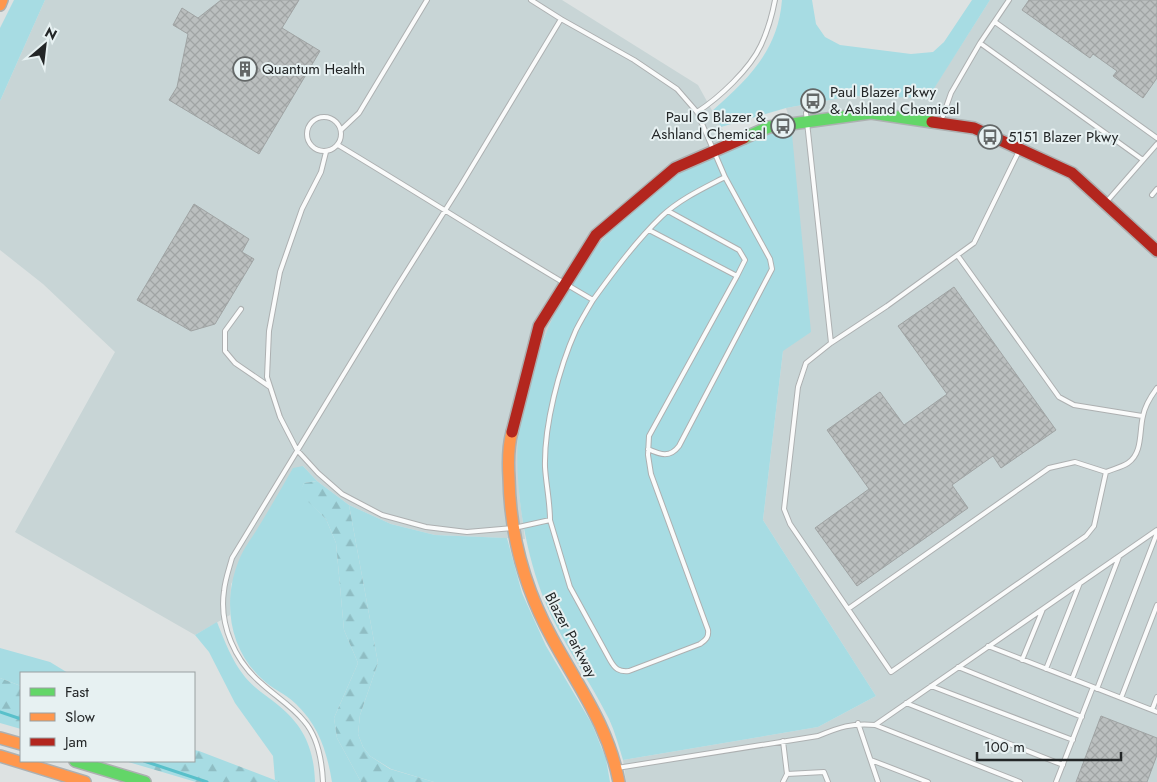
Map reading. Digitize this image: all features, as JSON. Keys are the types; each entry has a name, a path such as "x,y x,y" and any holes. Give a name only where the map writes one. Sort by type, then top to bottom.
{"main road":[{"path":"0,5 2,0"},
{"name":"Blazer Parkway","path":"619,782 609,740 549,633 526,579 514,528 509,473 509,444 515,403 524,364 544,312 561,281 591,239 625,203 672,166 710,145 749,128 781,118 806,113 860,107 910,110 943,116 992,129 1064,164 1109,199 1140,229 1157,251"},
{"path":"0,738 20,744"},
{"path":"0,756 85,782"},
{"path":"78,762 145,782"}],"lane":[{"path":"340,130 358,113 427,0"},
{"path":"531,0 561,20 634,60 677,89 697,112 725,177 770,259 772,269 680,446 674,452 667,454 658,454 648,449"},
{"path":"697,112 714,101 730,85 761,47 771,19 775,0"},
{"path":"943,116 951,93 980,43 1009,0"},
{"path":"323,782 318,749 313,734 304,721 246,669 231,643 226,627 224,593 232,558 561,20"},
{"path":"995,22 1157,138"},
{"path":"980,43 1143,160"},
{"path":"806,113 831,343"},
{"path":"316,118 328,118 338,124 341,136 338,145 326,152 315,150 308,142 306,131 308,126 316,118"},
{"path":"1020,141 1018,153 974,244 831,343 806,364 798,387 784,509 790,524 891,672 1086,536 1094,526 1106,472"},
{"path":"1109,199 1157,144"},
{"path":"338,145 593,300"},
{"path":"326,152 321,172 302,209 280,272 269,331 267,377 280,417 297,450 318,473 342,494 382,515 426,527 467,532 514,528 550,520"},
{"path":"668,212 739,250 745,260 649,436 648,449 651,474 708,630 708,635 706,640 700,644 621,672 616,669 610,660 570,587 550,520 545,467 548,422 561,373 576,330 593,300 621,262 649,230 668,212 692,195 725,177"},
{"path":"1152,195 1157,189"},
{"path":"649,230 737,276"},
{"path":"958,256 1059,397 1074,405 1142,416"},
{"path":"240,309 226,330 225,351 236,363 271,387"},
{"path":"848,609 1049,468 1075,462 1106,472 1128,463 1136,454 1142,432 1142,416 1148,400 1157,388"},
{"path":"876,725 988,646 1157,532"},
{"path":"1056,782 1157,532"},
{"path":"1072,679 1119,557"},
{"path":"1046,669 1080,583"},
{"path":"1121,698 1157,605"},
{"path":"1022,660 1043,609"},
{"path":"988,646 1157,712"},
{"path":"958,667 1082,717"},
{"path":"931,686 1073,740"},
{"path":"1152,710 1157,697"},
{"path":"906,703 1063,765"},
{"path":"617,768 818,736 858,723 876,725 1020,782"},
{"path":"858,723 878,782"},
{"path":"783,741 787,774 784,782"},
{"path":"870,760 928,782"},
{"path":"787,774 824,772 828,782"}],"shaded area":[{"path":"45,0 562,0 698,85 731,145 679,172 641,201 603,239 577,273 540,345 525,396 518,438 519,493 525,539 435,535 391,524 349,505 317,481 303,466 231,584 230,615 195,635 15,532 115,352 43,284 0,250 0,101"},
{"path":"990,0 1157,0 1157,782 626,782 623,760 818,727 876,696 763,520 783,351 791,124 786,108 852,96 928,97"}],"green space":[{"path":"14,0 45,0 0,101 0,28"},
{"path":"782,0 812,0 816,24 825,37 840,45 911,54 933,52 944,42 972,0 990,0 928,98 852,96 786,108 721,127 712,111 749,75 768,49 779,18"},
{"path":"791,124 811,332 783,351 763,520 876,696 818,727 623,760 609,719 561,635 545,601 528,548 521,512 517,456 522,413 532,373 542,342 570,285 606,235 628,213 652,192 691,165 733,145"},
{"path":"303,466 317,481 304,483 300,493 326,519 336,543 344,630 358,663 334,718 337,738 361,782 332,782 328,760 321,740 311,721 296,704 266,683 251,667 242,654 232,624 231,592 241,556 293,468"},
{"path":"317,481 349,505 378,663 360,715 358,734 363,747 370,756 390,769 434,782 361,782 337,738 334,718 358,663 344,630 336,543 326,519 299,493 304,483"},
{"path":"349,505 391,524 435,535 507,538 522,593 546,646 592,724 606,759 610,782 434,782 391,769 370,756 363,747 358,734 360,715 378,663"},
{"path":"217,622 240,671 257,689 287,713 301,730 310,749 315,782 280,782 275,780 273,756 235,703 209,652 195,635"},
{"path":"0,648 50,662 66,672 20,672 20,686 0,678"},
{"path":"0,678 20,686 20,729 0,723"},
{"path":"195,750 280,782 196,782 128,762 195,762"}],"building":[{"name":"Quantum Health","path":"221,0 299,0 282,28 320,51 259,154 169,100 177,87 188,34 173,25 182,8 198,18"},
{"path":"1029,0 1157,0 1157,78 1143,98 1113,76 1117,71 1093,54 1090,58 1022,10"},
{"path":"194,204 249,239 242,252 254,259 215,324 191,331 137,300"},
{"path":"954,287 1056,430 1001,468 993,456 952,485 968,508 857,586 815,528 869,489 827,430 880,392 904,425 947,394 898,326"},
{"path":"1101,716 1157,738 1157,755 1147,782 1076,782"}],"waterway":[{"path":"0,712 20,719"},
{"path":"147,762 207,782"}],"traffic: fast":[{"path":"744,138 769,127 871,113 932,122"},
{"path":"78,762 145,782"}],"traffic: slow":[{"path":"0,5 2,0"},
{"path":"512,432 508,467 512,520 527,581 542,619 591,707 608,742 619,782"},
{"path":"0,738 20,744"},
{"path":"0,756 85,782"}],"traffic: jam":[{"path":"932,122 974,128 1072,173 1157,251"},
{"path":"512,432 539,326 596,235 675,168 744,138"}],"place":[{"name":"Quantum Health","path":"245,69"},
{"name":"Paul Blazer Pkwy & Ashland Chemical","path":"813,101"},
{"name":"Paul G Blazer & Ashland Chemical","path":"783,126"},
{"name":"5151 Blazer Pkwy","path":"990,137"}]}
